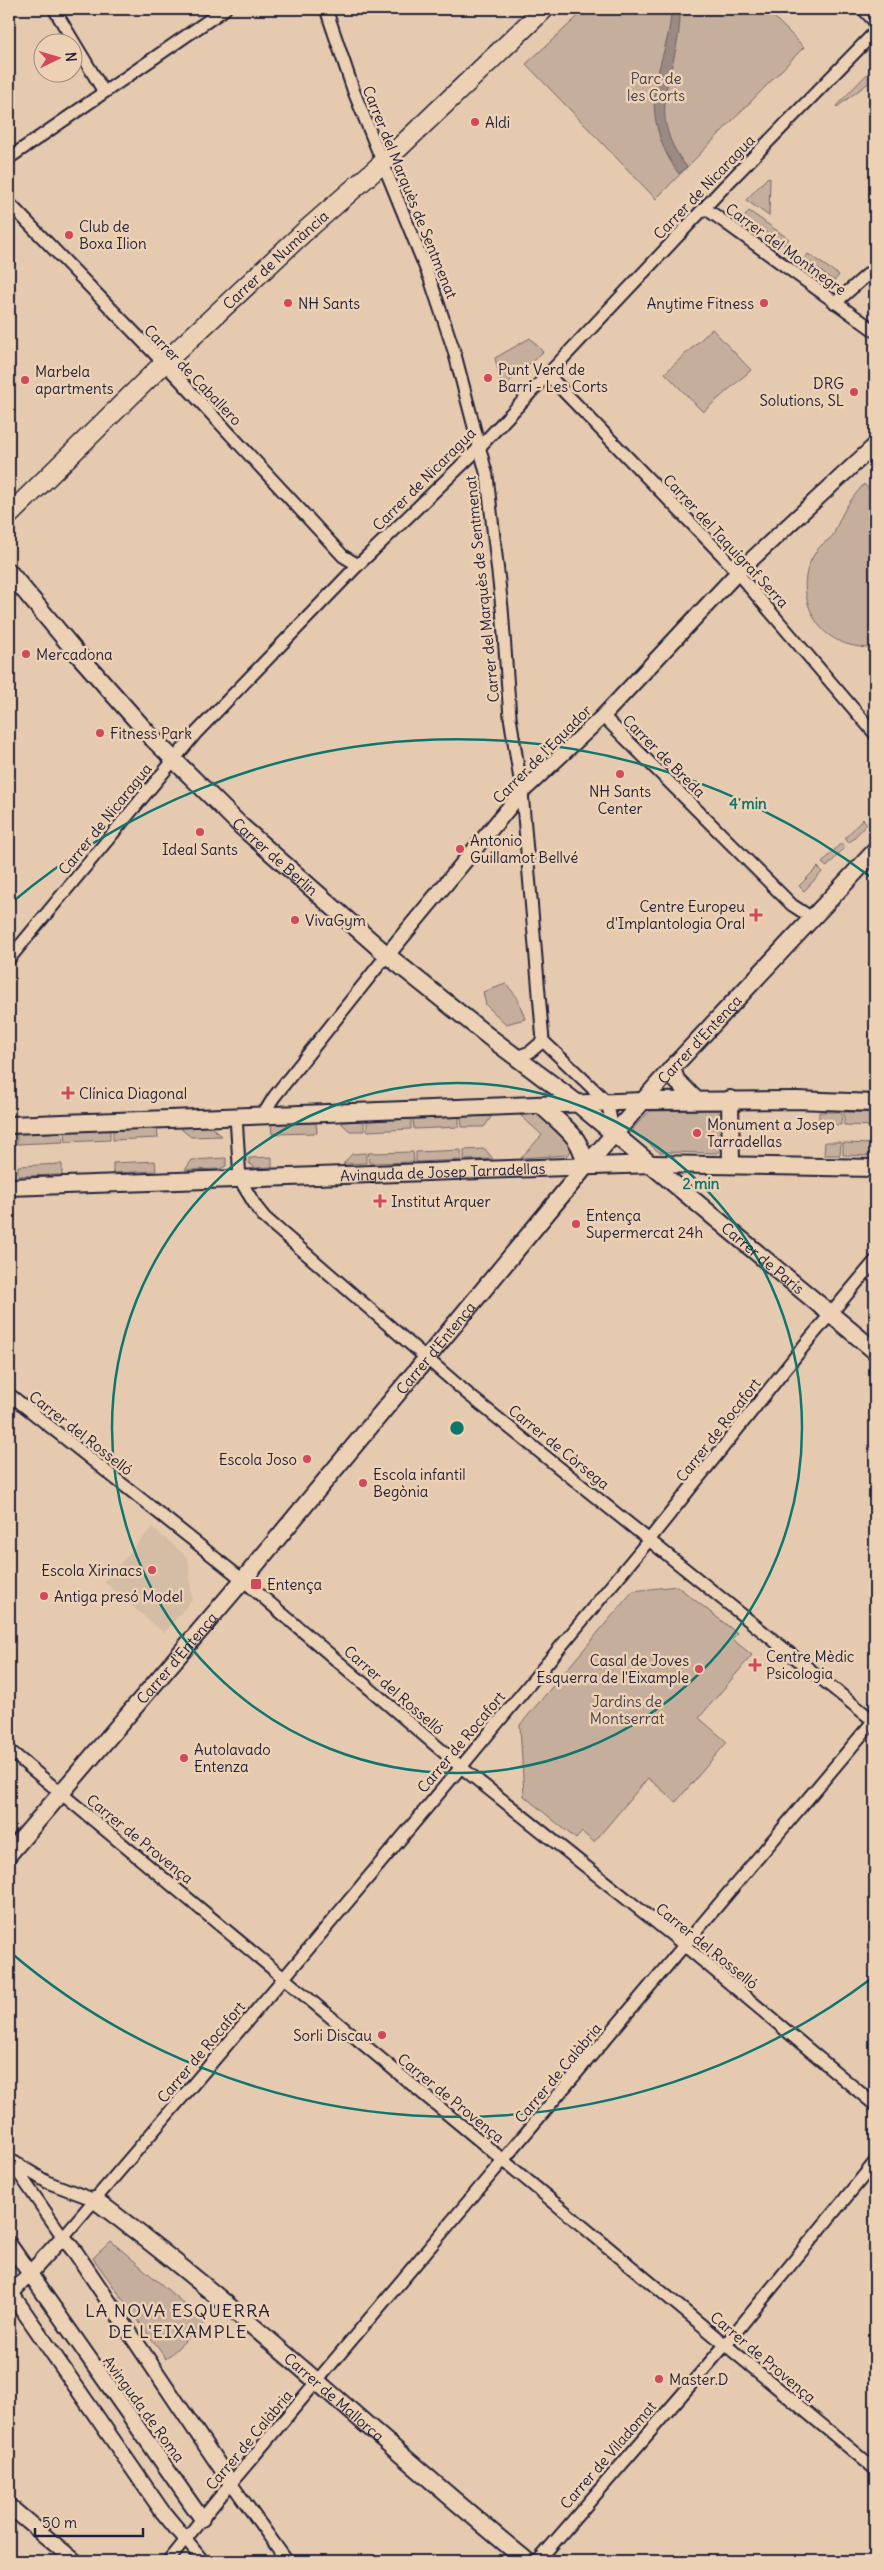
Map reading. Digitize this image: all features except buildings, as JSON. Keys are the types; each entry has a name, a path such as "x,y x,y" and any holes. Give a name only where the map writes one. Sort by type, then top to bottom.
{"main road":[{"name":"Carrer de Numància","path":"9,515 163,364 303,233 383,162 544,9"},
{"name":"Carrer de Berlín","path":"9,572 97,677 172,759 241,826 387,955 577,1103"},
{"name":"Carrer d'Entença","path":"9,1854 243,1580 614,1133 672,1068 875,851"},
{"path":"672,1068 676,1080 696,1100"},
{"path":"730,1099 731,1165"},
{"path":"9,1124 644,1101 730,1099 875,1103"},
{"path":"577,1103 652,1164"},
{"path":"541,1105 578,1141 584,1155 585,1167"},
{"name":"Avinguda de Josep Tarradellas","path":"9,1188 652,1164 875,1168"},
{"name":"Carrer de París","path":"652,1164 875,1351"},
{"name":"Carrer de Mallorca","path":"95,2200 143,2236 317,2381 366,2426 527,2561"}],"street":[{"path":"54,9 104,92"},
{"path":"9,158 226,9"},
{"name":"Carrer del Marquès de Sentmenat","path":"326,9 338,49 442,314 454,351 487,476 502,608 510,717 522,792 543,1041"},
{"path":"863,9 875,22"},
{"name":"Carrer de Nicaragua","path":"9,959 172,759 358,565 548,375 704,208 875,32"},
{"name":"Carrer de Caballero","path":"9,203 343,556 358,565"},
{"name":"Carrer del Montnegre","path":"704,208 875,331"},
{"path":"835,303 875,268"},
{"name":"Carrer del Taquígraf Serra","path":"548,375 737,573 875,734"},
{"name":"Carrer de l'Equador","path":"263,1115 274,1097 387,955 522,792 603,716 737,573 875,446"},
{"name":"Carrer de Breda","path":"603,716 788,901 812,918"},
{"path":"516,1057 530,1052 543,1041 607,1102 614,1133"},
{"path":"236,1116 240,1180"},
{"name":"Carrer de Còrsega","path":"240,1180 256,1208 265,1218 426,1359 875,1721"},
{"name":"Carrer de Rocafort","path":"63,2237 283,1979 650,1540 830,1313 875,1261"},
{"name":"Carrer del Rosselló","path":"9,1394 243,1580 460,1767 684,1946 875,2105"},
{"name":"Carrer de Calàbria","path":"168,2561 317,2381 875,1721"},
{"name":"Carrer de Provença","path":"9,1750 875,2469"},
{"path":"10,2160 287,2561"},
{"name":"Carrer de Mallorca","path":"10,2160 47,2182 95,2200"},
{"name":"Carrer de Viladomat","path":"538,2561 725,2345 875,2162"},
{"path":"63,2237 10,2293 162,2511 203,2561"},
{"name":"Avinguda de Roma","path":"9,2244 202,2519"},
{"path":"9,2506 75,2561"}],"shaded area":[{"path":"671,9 680,9 679,31 665,108 666,126 673,146 687,167 679,174 662,144 656,123 654,100 657,78 669,29"},
{"name":"Escola Xirinacs","path":"152,1527 188,1558 192,1600 164,1633 104,1582"}],"green space":[{"name":"Parc de les Corts","path":"586,9 766,9 804,47 656,199 526,64"},
{"path":"875,66 875,78 837,107 836,106"},
{"path":"768,177 770,178 769,216 746,200"},
{"path":"749,211 789,239 784,245 744,218"},
{"path":"808,254 839,275 834,281 804,259"},
{"path":"712,329 751,370 703,412 665,373"},
{"path":"530,338 543,352 502,388 495,358"},
{"path":"864,484 875,496 875,658 873,648 850,645 835,639 823,630 809,606 805,586 808,567 812,558 820,547 833,535 846,507"},
{"path":"863,819 867,824 849,843 845,838"},
{"path":"841,843 845,847 827,867 822,863"},
{"path":"818,867 822,872 804,891 799,886"},
{"path":"506,984 517,997 525,1019 506,1024 486,1005 483,992"},
{"path":"717,1110 722,1116 721,1149 717,1153 659,1152 633,1131 634,1127 650,1111"},
{"path":"819,1112 842,1112 841,1125 819,1124"},
{"path":"844,1112 875,1113 875,1126 844,1125"},
{"path":"541,1114 574,1147 567,1155 521,1158 542,1135 520,1115"},
{"path":"492,1116 484,1127 462,1127 461,1117"},
{"path":"459,1117 459,1127 414,1129 413,1119"},
{"path":"411,1119 411,1129 367,1131 367,1121"},
{"path":"364,1121 364,1131 350,1131 342,1124 342,1122"},
{"path":"316,1123 317,1133 272,1134 271,1124"},
{"path":"210,1126 222,1136 191,1137 182,1130 182,1128"},
{"path":"157,1128 158,1138 113,1140 113,1130"},
{"path":"110,1130 110,1140 66,1142 65,1131"},
{"path":"62,1132 63,1142 17,1144 17,1134"},
{"path":"825,1142 841,1142 840,1155 824,1155"},
{"path":"843,1143 875,1144 875,1156 843,1155"},
{"path":"485,1149 493,1159 464,1160 464,1150"},
{"path":"461,1150 461,1160 416,1162 416,1152"},
{"path":"413,1152 414,1162 369,1163 368,1153"},
{"path":"366,1153 366,1163 343,1164 352,1154"},
{"path":"272,1157 272,1167 255,1168 249,1163 249,1158"},
{"path":"226,1158 226,1166 220,1169 185,1170 192,1160"},
{"path":"155,1161 156,1171 113,1173 113,1163"},
{"path":"62,1164 62,1175 18,1176 18,1166"},
{"name":"Jardins de Montserrat","path":"677,1586 737,1633 732,1639 752,1655 699,1718 727,1742 676,1802 648,1778 594,1842 582,1832 576,1839 524,1796 520,1725 633,1591"},
{"path":"111,2241 205,2322 166,2359 93,2258"}],"place":[{"name":"Aldi","path":"475,122"},
{"name":"Club de Boxa Ilion","path":"69,235"},
{"name":"NH Sants","path":"288,303"},
{"name":"Anytime Fitness","path":"764,303"},
{"name":"Punt Verd de Barri - Les Corts","path":"488,378"},
{"name":"Marbela apartments","path":"25,380"},
{"name":"DRG Solutions, SL","path":"854,392"},
{"name":"Mercadona","path":"26,654"},
{"name":"Fitness Park","path":"100,733"},
{"name":"NH Sants Center","path":"620,774"},
{"name":"Ideal Sants","path":"200,832"},
{"name":"Antonio Guillamot Bellvé","path":"460,849"},
{"name":"Centre Europeu d'Implantologia Oral","path":"756,915"},
{"name":"VivaGym","path":"295,920"},
{"name":"Clínica Diagonal","path":"68,1093"},
{"name":"Monument a Josep Tarradellas","path":"697,1133"},
{"name":"Institut Arquer","path":"380,1201"},
{"name":"Entença Supermercat 24h","path":"576,1224"},
{"name":"Escola Joso","path":"307,1459"},
{"name":"Escola infantil Begònia","path":"363,1483"},
{"name":"Escola Xirinacs","path":"152,1570"},
{"name":"Entença","path":"256,1584"},
{"name":"Antiga presó Model","path":"44,1596"},
{"name":"Centre Mèdic Psicologia","path":"755,1665"},
{"name":"Casal de Joves Esquerra de l'Eixample","path":"699,1669"},
{"name":"Autolavado Entenza","path":"184,1758"},
{"name":"Sorli Discau","path":"382,2035"},
{"name":"Master.D","path":"659,2379"}],"district":[{"name":"LA NOVA ESQUERRA DE L'EIXAMPLE","path":"178,2320"}]}
